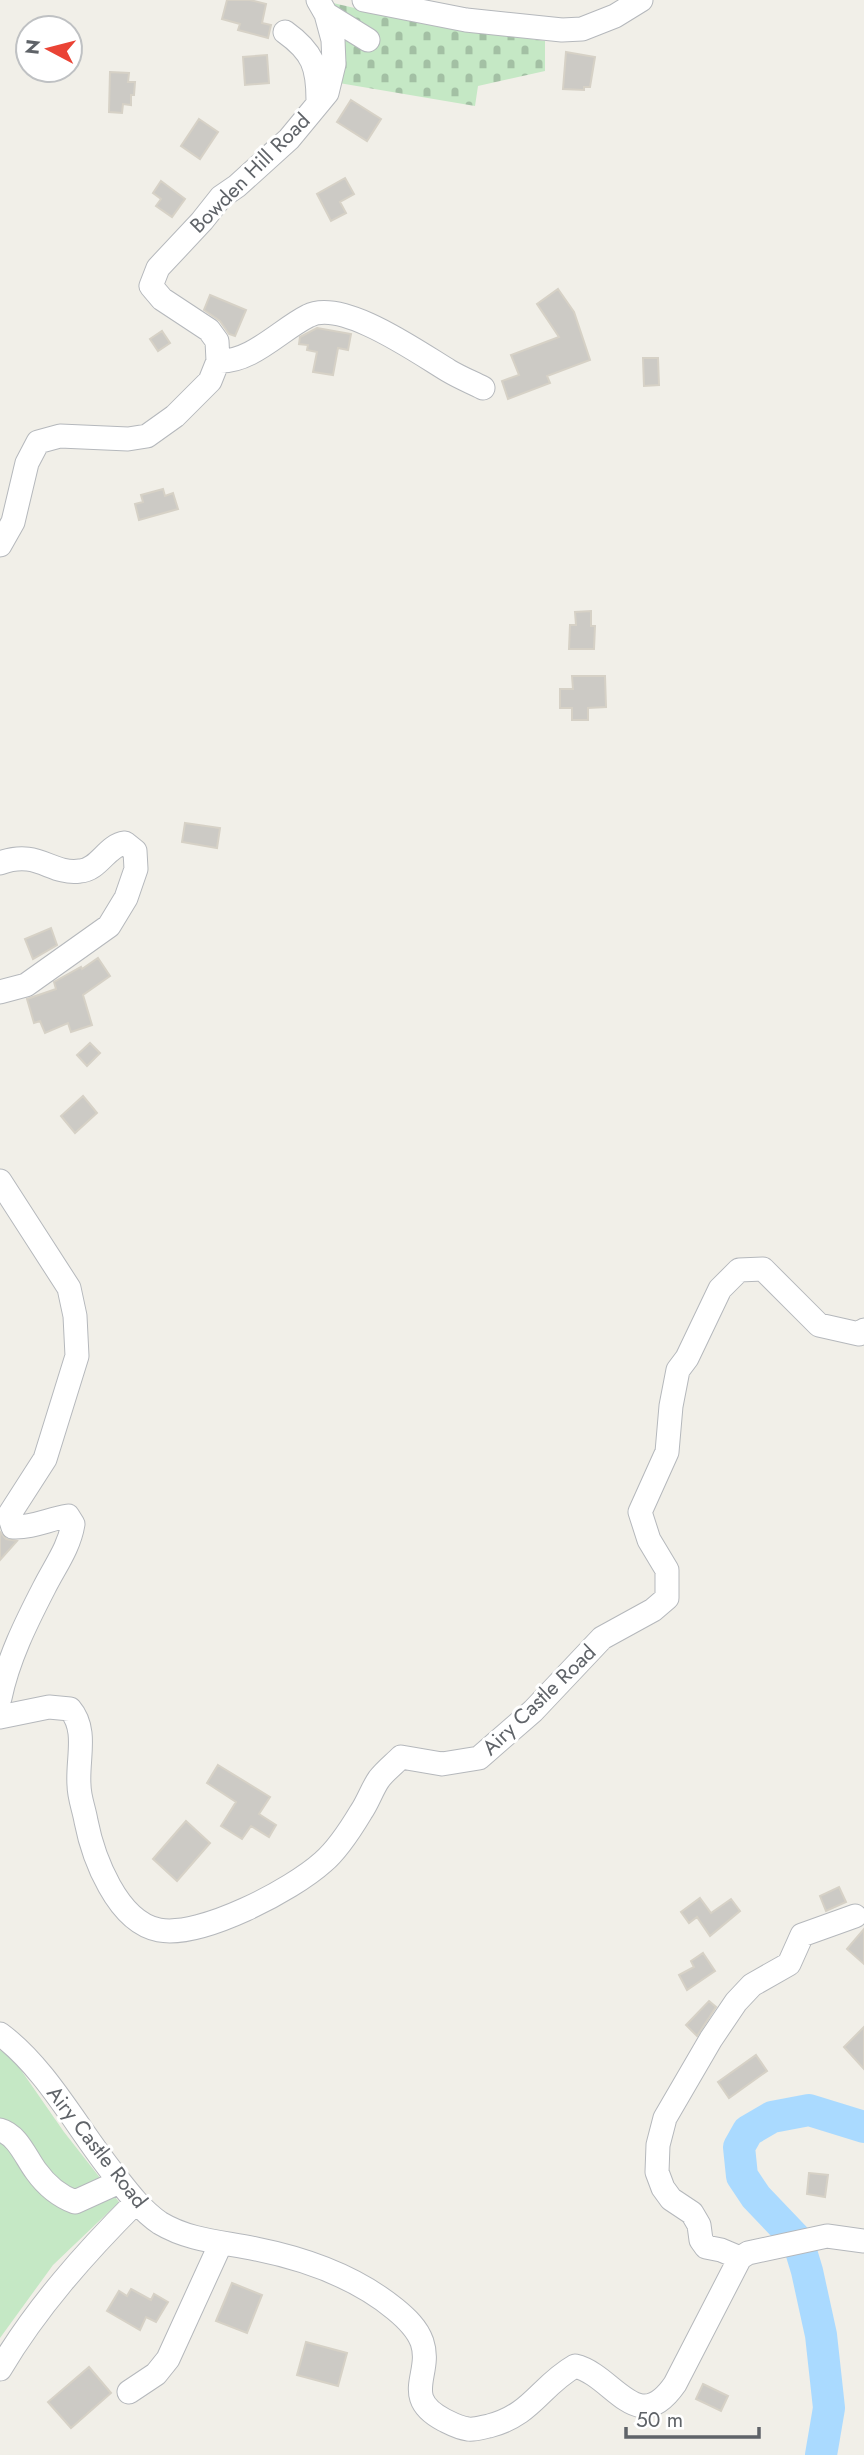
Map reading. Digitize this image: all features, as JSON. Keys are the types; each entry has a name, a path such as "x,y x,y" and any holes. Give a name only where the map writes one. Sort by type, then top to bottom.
{"street":[{"path":"364,0 466,20 562,30 582,29 615,16 641,0"},
{"path":"322,7 368,40"},
{"name":"Bowden Hill Road","path":"218,361 217,341 209,330 162,299 151,286 158,268 221,197 289,139 327,93 334,64 333,40 322,7"},
{"path":"285,32 307,50 314,62 318,103"},
{"path":"0,545 13,522 27,463 38,442 60,436 128,439 147,436 175,416 210,381 218,361 226,362 248,354 310,315 324,311 364,323 483,388"},
{"path":"0,863 19,857 81,872 94,866 117,844 125,843 135,851 136,869 125,898 109,926 26,985 0,992"},
{"path":"0,1181 69,1288 75,1316 77,1356 45,1459 9,1515 13,1527 25,1528 51,1518 68,1516 73,1524 70,1542 24,1627 10,1661 0,1698"},
{"name":"Airy Castle Road","path":"0,1717 49,1707 69,1709 78,1719 81,1737 79,1786 91,1844 116,1899 140,1922 159,1930 187,1928 228,1917 274,1896 324,1862 362,1812 379,1778 401,1757 442,1765 479,1758 533,1711 602,1638 653,1610 667,1598 667,1570 649,1540 640,1512 667,1452 671,1406 678,1370 687,1358 720,1289 739,1270 763,1269 819,1325 859,1334 864,1330"},
{"path":"855,1916 802,1935 789,1965 752,1985 736,2003 711,2039 665,2118 658,2145 657,2172 671,2199 692,2213 706,2247 744,2256 827,2236 864,2241"},
{"name":"Airy Castle Road","path":"0,2034 14,2045 42,2076 136,2202 160,2222 192,2237 257,2249 331,2271 382,2299 415,2328 422,2343 421,2398 428,2412 457,2427 470,2430 496,2424 520,2414 564,2372 575,2367 587,2369 625,2400 640,2406 655,2406 664,2400 675,2384 744,2256"},
{"path":"0,2130 13,2138 36,2172 53,2190 67,2199 75,2202 119,2182"},
{"path":"0,2369 14,2345 55,2290 97,2240 136,2202"},
{"path":"129,2392 156,2374 168,2359 198,2299 221,2243"}],"green space":[{"path":"333,3 415,22 545,41 545,71 478,86 475,106 339,83"},
{"path":"0,2050 14,2060 64,2132 119,2202 53,2265 0,2338"}],"building":[{"path":"227,0 250,0 266,4 262,23 271,25 268,38 238,30 240,24 222,19"},
{"path":"566,52 595,57 590,87 584,87 584,90 563,89"},
{"path":"267,55 269,83 245,85 243,57"},
{"path":"110,72 129,73 128,82 135,82 131,105 123,104 122,113 109,112"},
{"path":"351,100 381,119 367,141 337,122"},
{"path":"199,119 218,132 200,159 181,146"},
{"path":"345,178 354,194 340,202 346,213 331,221 317,194"},
{"path":"161,181 185,199 172,217 156,206 161,199 153,193"},
{"path":"558,289 574,312 590,360 547,376 550,383 508,399 502,381 519,375 511,355 559,337 537,304"},
{"path":"210,295 246,310 235,336 229,334 220,321 204,310"},
{"path":"317,328 351,334 348,350 338,348 333,375 313,372 317,352 307,350 308,345 299,344 300,337"},
{"path":"162,331 170,343 158,351 150,339"},
{"path":"643,358 658,358 659,385 644,386"},
{"path":"163,489 165,496 173,493 178,509 139,520 135,504 143,502 141,495"},
{"path":"591,611 591,626 595,626 594,649 569,649 570,625 576,625 575,612"},
{"path":"572,676 605,676 606,707 588,708 588,720 572,720 572,708 560,708 560,689 573,689"},
{"path":"185,823 220,828 217,848 182,842"},
{"path":"51,928 57,945 33,959 25,939"},
{"path":"98,958 110,976 83,995 92,1025 71,1032 68,1023 45,1033 40,1021 34,1023 27,999 56,989 54,982"},
{"path":"90,1043 100,1053 87,1066 77,1055"},
{"path":"83,1096 97,1113 75,1133 61,1116"},
{"path":"0,1532 6,1539 17,1541 0,1560"},
{"path":"218,1765 270,1797 259,1814 276,1825 269,1837 251,1826 242,1839 221,1826 236,1802 207,1783"},
{"path":"186,1821 210,1843 177,1881 153,1859"},
{"path":"839,1887 846,1902 826,1911 820,1896"},
{"path":"700,1898 711,1913 731,1899 740,1911 710,1936 697,1917 689,1923 681,1912"},
{"path":"864,1929 864,1964 847,1949"},
{"path":"703,1953 715,1971 687,1990 679,1975 694,1967 691,1961"},
{"path":"709,2001 716,2007 697,2036 686,2025"},
{"path":"864,2027 864,2069 844,2047"},
{"path":"756,2055 767,2071 729,2098 718,2082"},
{"path":"809,2173 828,2175 825,2197 807,2194"},
{"path":"232,2283 262,2295 247,2333 216,2321"},
{"path":"131,2289 151,2300 154,2294 168,2302 156,2322 146,2317 140,2330 107,2311 119,2291 127,2296"},
{"path":"306,2342 347,2353 338,2386 297,2375"},
{"path":"89,2367 111,2393 71,2428 48,2402"},
{"path":"703,2384 728,2396 721,2411 696,2399"}],"waterway":[{"path":"821,2455 829,2408 821,2335 807,2271 798,2241 756,2197 742,2176 739,2147 748,2131 772,2117 809,2110 864,2127"}]}
